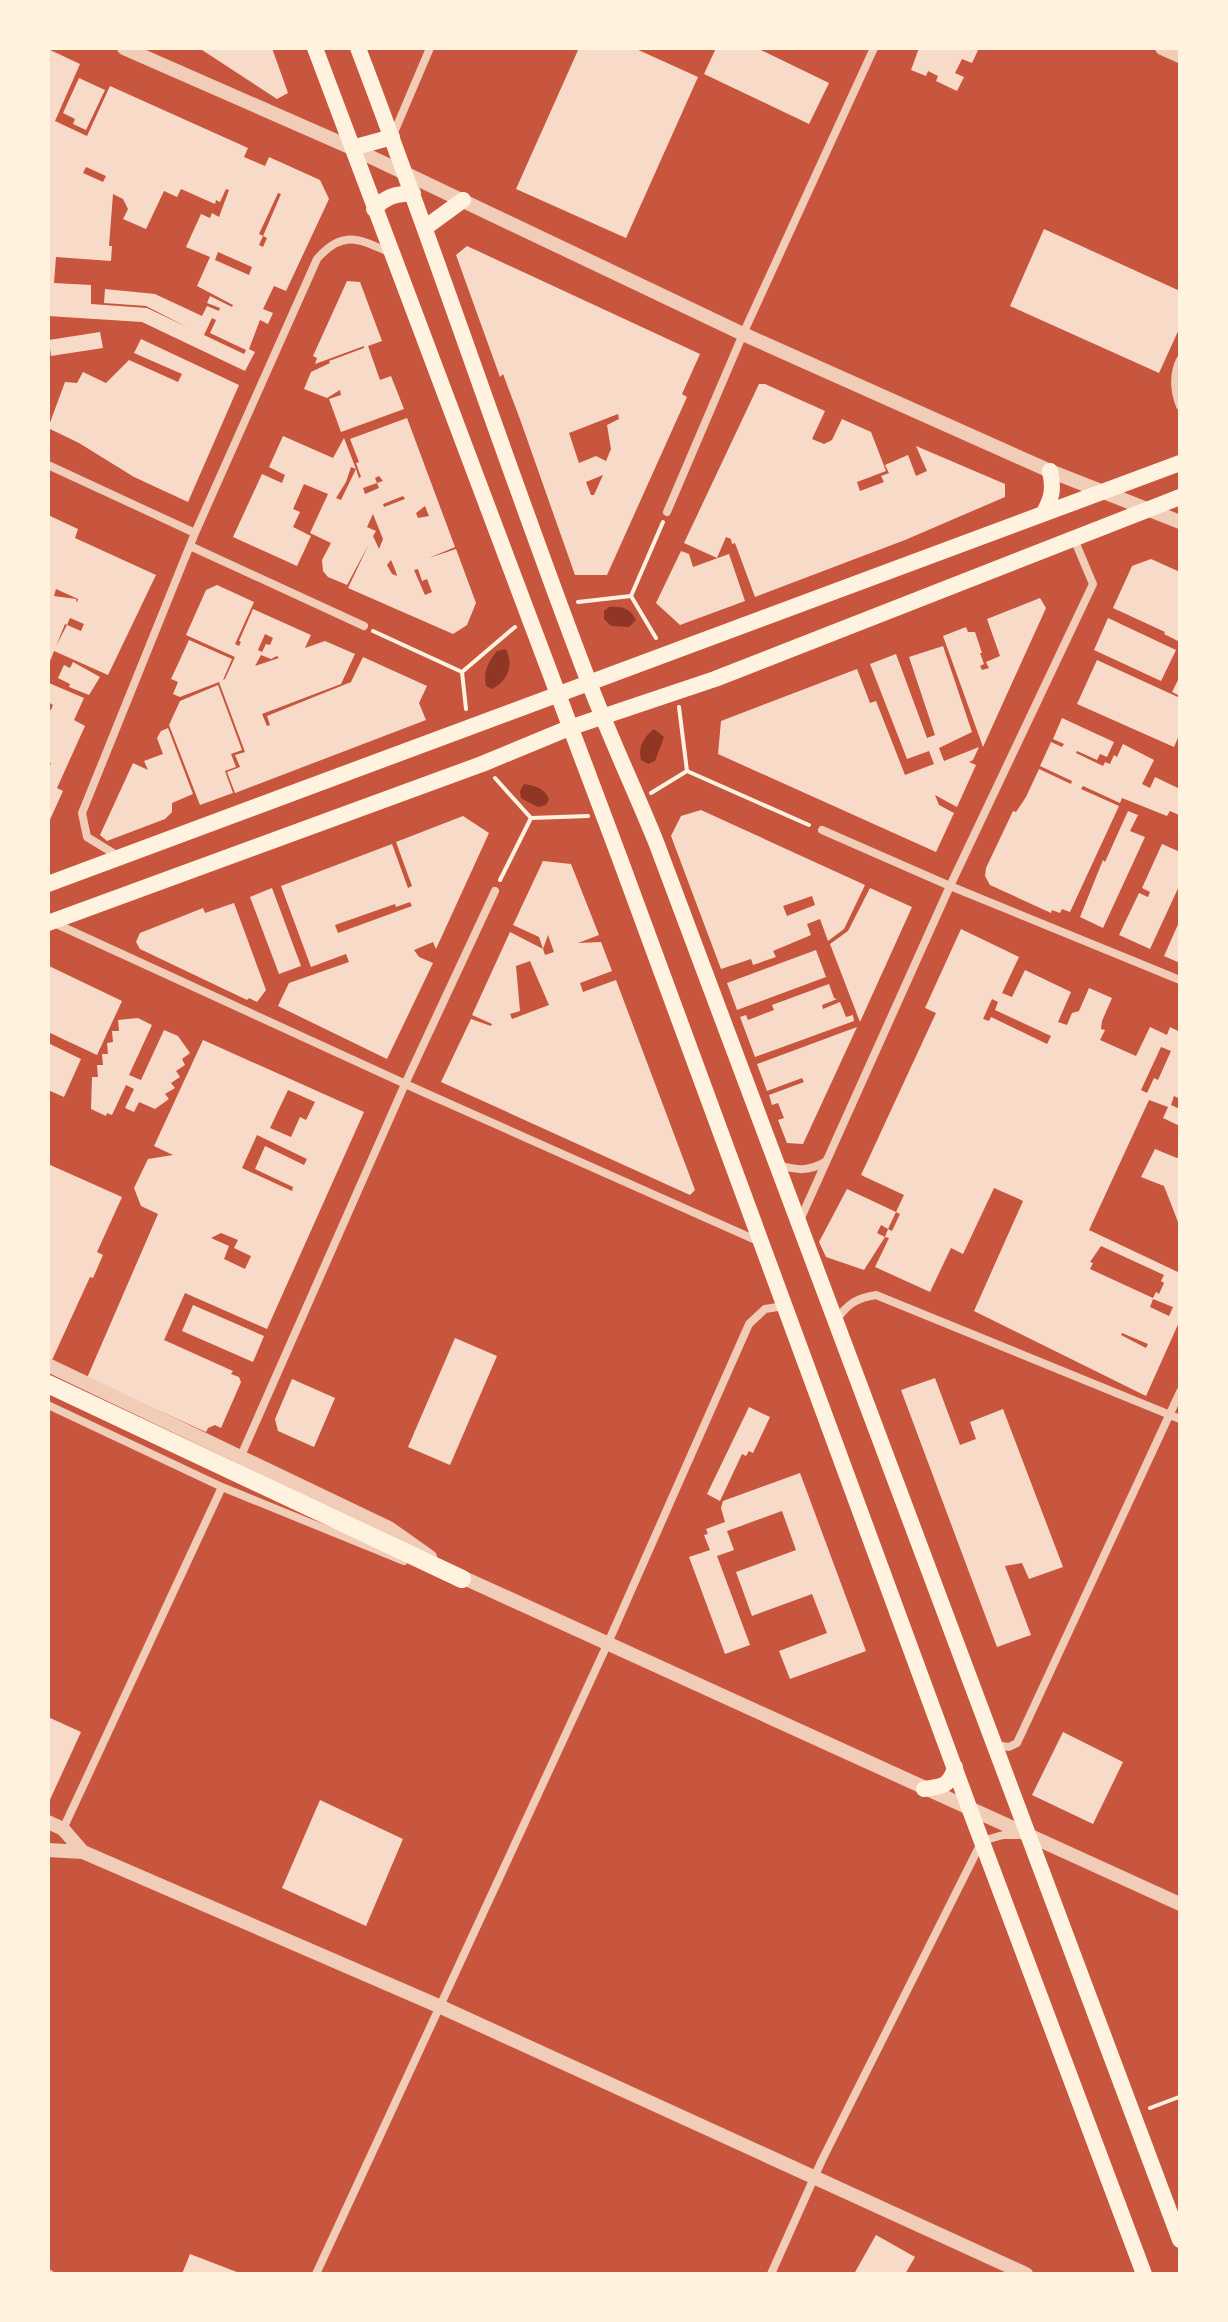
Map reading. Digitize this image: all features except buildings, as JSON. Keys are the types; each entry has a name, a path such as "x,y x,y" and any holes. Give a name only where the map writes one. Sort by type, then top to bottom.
{"main road":[{"path":"315,48 1144,2274"},
{"path":"358,48 426,227 559,604 639,801 1180,2240"},
{"path":"352,148 392,137"},
{"path":"374,209 392,195 413,193"},
{"path":"426,227 463,200"},
{"path":"48,884 1180,463"},
{"path":"1043,514 1051,500 1053,487 1050,471"},
{"path":"50,923 482,764 569,728 678,692 1180,497"},
{"path":"48,1384 462,1579"},
{"path":"924,1789 946,1786 955,1767"}],"street":[{"path":"124,48 352,148 743,334 1050,471 1180,522"},
{"path":"392,137 430,48"},
{"path":"667,512 743,334 874,48"},
{"path":"1162,48 1180,56"},
{"path":"119,856 87,837 82,813 195,533 317,259 329,245 340,239 365,242 391,254"},
{"path":"1180,360 1175,369 1176,395 1180,406"},
{"path":"48,465 195,533"},
{"path":"798,1224 950,886 1093,584 1074,539"},
{"path":"190,546 364,626"},
{"path":"822,830 1180,980"},
{"path":"240,1458 405,1084 495,891"},
{"path":"50,923 760,1242"},
{"path":"776,1165 799,1171 814,1169 826,1161"},
{"path":"836,1321 849,1304 860,1297 876,1295 1180,1419"},
{"path":"316,2274 607,1645 749,1324 765,1309 785,1306"},
{"path":"48,1365 389,1528 462,1579"},
{"path":"994,1745 1009,1747 1017,1743 1180,1392"},
{"path":"48,1405 222,1487 379,1552 462,1579 1180,1904"},
{"path":"63,1829 222,1487"},
{"path":"48,1822 63,1829 83,1852 441,2007 1026,2274"},
{"path":"771,2274 814,2176 982,1841 1003,1835 1029,1835"},
{"path":"49,1855 83,1852"}],"path":[{"path":"631,596 667,512"},
{"path":"559,604 631,596"},
{"path":"631,596 665,655"},
{"path":"462,672 528,614"},
{"path":"364,626 462,672"},
{"path":"462,672 468,726"},
{"path":"678,692 687,771"},
{"path":"482,764 531,818"},
{"path":"639,801 687,771"},
{"path":"687,771 822,830"},
{"path":"531,818 603,815"},
{"path":"495,891 531,818"},
{"path":"1132,2114 1179,2097"}],"shaded area":[{"path":"609,607 625,609 636,620 629,627 611,626 604,619 604,611"},
{"path":"506,649 508,672 502,682 492,689 486,686 487,667 497,651"},
{"path":"654,729 664,737 655,761 648,764 641,760 641,747"},
{"path":"524,784 545,792 549,799 546,805 538,807 521,798 520,791"}]}
